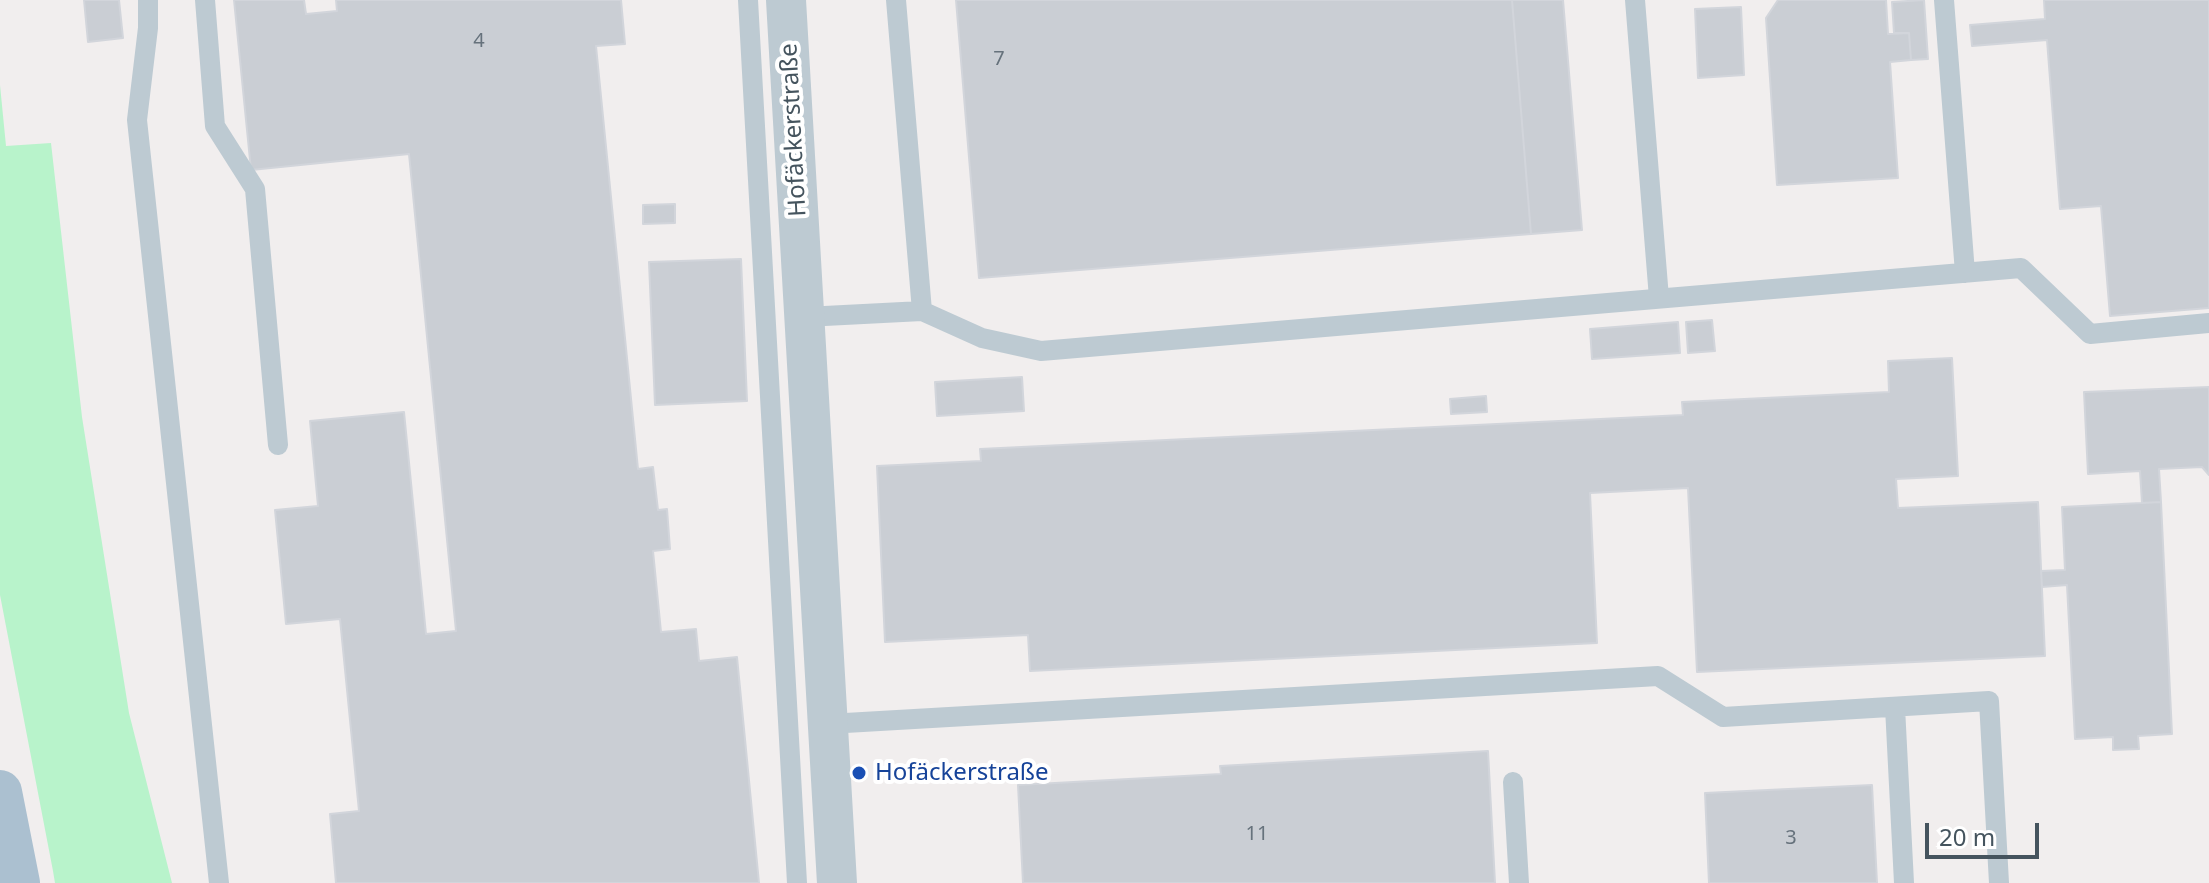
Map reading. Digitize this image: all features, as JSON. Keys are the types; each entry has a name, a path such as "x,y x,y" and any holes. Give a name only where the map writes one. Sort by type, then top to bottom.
{"main road":[{"path":"0,792 18,883"}],"street":[{"name":"Hofäckerstraße","path":"786,0 837,883"}],"lane":[{"path":"148,0 148,28 137,120 219,883"},
{"path":"205,0 215,126 255,189 278,445"},
{"path":"748,0 797,883"},
{"path":"896,0 922,311"},
{"path":"1635,0 1659,298"},
{"path":"1944,0 1965,273"},
{"path":"805,317 922,311 982,338 1041,351 2021,268 2090,334 2209,323"},
{"path":"828,724 1658,676 1723,717 1989,701 1999,883"},
{"path":"1895,707 1904,883"},
{"path":"1513,782 1519,883"}],"green space":[{"path":"0,85 6,146 51,143 82,417 129,713 172,883 55,883 0,595"}],"building":[{"path":"84,0 119,0 123,38 88,42"},
{"path":"234,0 304,0 306,14 337,11 336,0 621,0 625,44 596,46 638,469 653,467 658,510 667,509 670,549 653,551 661,632 696,629 699,661 737,657 759,883 336,883 330,814 359,811 340,619 286,624 275,510 318,506 310,421 404,412 426,634 456,631 409,154 251,170"},
{"path":"956,0 1512,0 1531,234 979,278"},
{"path":"1512,0 1563,0 1582,230 1531,234"},
{"path":"1778,0 1886,0 1888,34 1909,33 1911,60 1890,62 1898,178 1777,185 1766,18"},
{"path":"1924,0 1928,59 1911,60 1909,33 1894,33 1892,2"},
{"path":"2044,0 2209,0 2209,308 2110,316 2101,206 2060,209 2047,40 1972,46 1970,25 2045,19"},
{"path":"1741,7 1744,75 1698,78 1695,9"},
{"path":"675,204 675,223 643,224 643,205"},
{"path":"741,259 747,401 655,405 649,262"},
{"path":"1712,320 1715,351 1688,353 1686,322"},
{"path":"1678,322 1680,353 1592,359 1590,329"},
{"path":"1952,358 1958,476 1896,479 1898,508 2038,502 2045,656 1697,672 1688,488 1590,493 1597,643 1030,671 1028,635 885,642 877,466 981,461 980,449 1683,415 1682,402 1889,392 1888,361"},
{"path":"1022,377 1024,411 937,416 935,382"},
{"path":"2209,387 2209,475 2202,467 2159,469 2161,502 2142,503 2140,471 2088,474 2084,392"},
{"path":"1486,396 1487,412 1451,414 1450,399"},
{"path":"2161,502 2172,734 2138,736 2139,749 2113,750 2113,737 2075,739 2067,585 2042,587 2041,571 2065,570 2062,507"},
{"path":"1488,751 1495,883 1023,883 1018,785 1221,774 1220,766"},
{"path":"1872,785 1877,883 1709,883 1705,793"}],"place":[{"name":"Hofäckerstraße","path":"859,773"}]}
